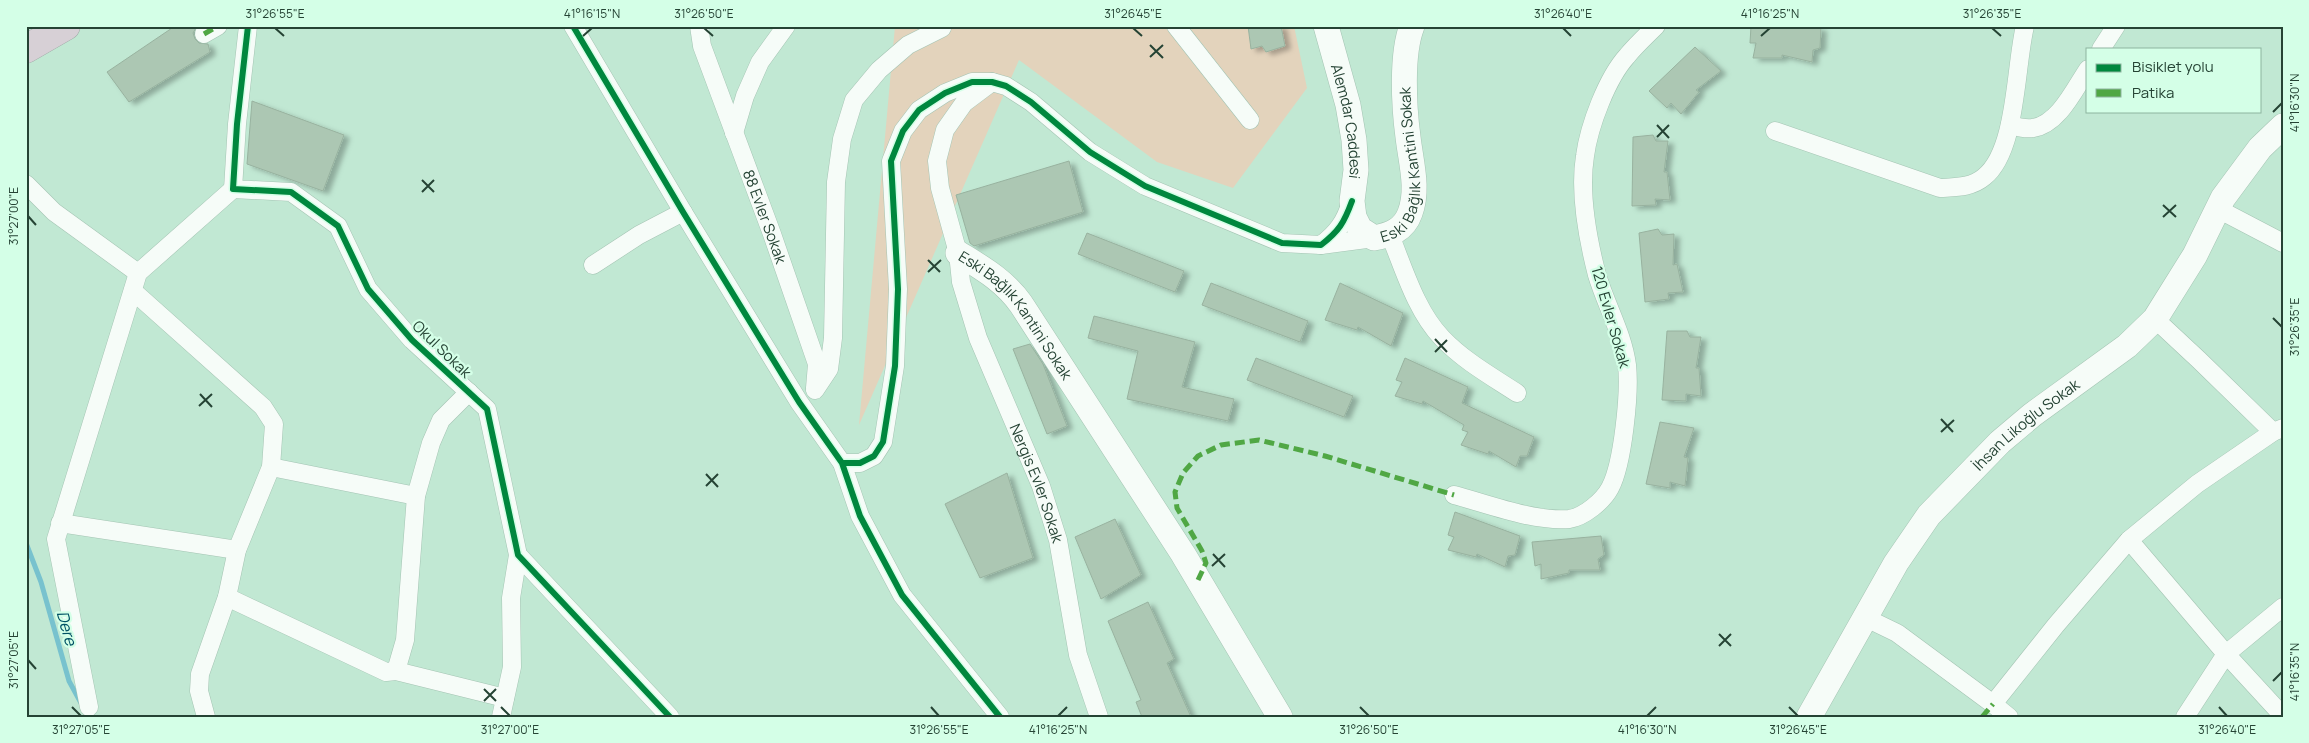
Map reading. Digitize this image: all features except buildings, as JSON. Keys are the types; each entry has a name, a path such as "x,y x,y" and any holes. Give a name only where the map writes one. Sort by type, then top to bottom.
{"highway":[{"path":"26,49 66,26"}],"street":[{"path":"89,707 56,539 138,273 233,189 237,124 248,26"},
{"path":"573,26 683,212 799,402 842,463 860,516 902,595 1000,717"},
{"name":"88 Evler Sokak","path":"699,26 702,46 817,364 814,390"},
{"path":"734,133 745,96 760,62 786,26"},
{"path":"1176,26 1250,120"},
{"name":"Alemdar Caddesi","path":"1326,26 1348,105 1354,140 1356,170 1352,201 1354,217 1360,229 1382,236"},
{"name":"Eski Bağlık Kantini Sokak","path":"1280,717 1198,580 1011,290 996,277 958,253 940,188 937,161 945,130 964,103 992,82 1006,86 1031,102 1090,152 1145,186 1282,243 1321,246 1382,236 1400,228 1410,215 1415,189 1407,131 1404,74 1412,26"},
{"name":"120 Evler Sokak","path":"1454,495 1542,518 1570,519 1591,508 1610,488 1619,459 1626,408 1627,365 1616,324 1598,276 1584,209 1584,156 1598,106 1625,57 1656,26"},
{"path":"1775,131 1940,188 1964,187 1984,178 1998,161 2010,125 2025,26"},
{"path":"2102,48 2116,26"},
{"path":"799,402 814,390 829,369 833,338 836,182 842,139 854,100 879,70 908,45 942,28"},
{"path":"2010,125 2034,128 2049,121 2061,109 2086,72"},
{"path":"842,463 860,463 874,456 883,442 895,366 898,289 891,161 903,131 919,110 945,93 972,82 992,82"},
{"name":"İhsan Likoğlu Sokak","path":"1808,717 1896,563 1929,516 2000,442 2032,414 2127,346 2155,319 2195,255 2218,209 2242,170 2260,148 2283,126"},
{"path":"26,184 54,212 138,273"},
{"name":"Okul Sokak","path":"233,189 291,192 338,226 368,289 412,340 487,409 518,555"},
{"name":"Eski Bağlık Kantini Sokak","path":"1321,246 1335,234 1345,221 1352,201"},
{"path":"2218,209 2283,243"},
{"path":"594,266 639,235 683,212"},
{"path":"1382,236 1417,302 1441,337 1471,364 1517,393"},
{"name":"Nergis Evler Sokak","path":"958,253 961,282 978,338 1041,486 1058,540 1078,655 1099,717"},
{"path":"132,291 263,407 274,424 271,467 237,550 227,596 200,674 199,691 206,717"},
{"path":"1993,704 2056,624 2129,540 2197,484 2278,430 2155,319"},
{"path":"396,671 405,640 416,496 431,443 441,420 469,392"},
{"path":"271,467 416,496"},
{"path":"60,523 237,550"},
{"path":"2129,540 2226,654 2283,716"},
{"path":"501,717 512,667 511,598 518,555"},
{"path":"518,555 670,717"},
{"path":"227,596 386,672 396,671 504,698"},
{"path":"2185,717 2226,654 2283,607"},
{"path":"1864,618 1897,633 2009,717"}],"shaded area":[{"path":"895,26 1294,26 1307,88 1233,188 1157,162 1019,60 859,425"}],"waterway":[{"name":"Dere","path":"26,543 41,582 69,681 81,703"}],"marked path":[{"path":"204,34 218,26"},
{"path":"1198,580 1206,563 1202,551 1177,508 1175,492 1183,473 1198,456 1221,445 1259,440 1325,456 1454,495"},
{"path":"1982,717 1993,704"}],"cycle path":[{"path":"248,26 237,124 233,189 291,192 338,226 368,289 412,340 487,409 518,555 670,717"},
{"path":"573,26 683,212 799,402 842,463 860,516 902,595 1000,717"},
{"path":"842,463 860,463 874,456 883,442 895,366 898,289 891,161 903,131 919,110 945,93 972,82 992,82 1006,86 1031,102 1090,152 1145,186 1282,243 1321,245 1340,226 1352,201"}]}
